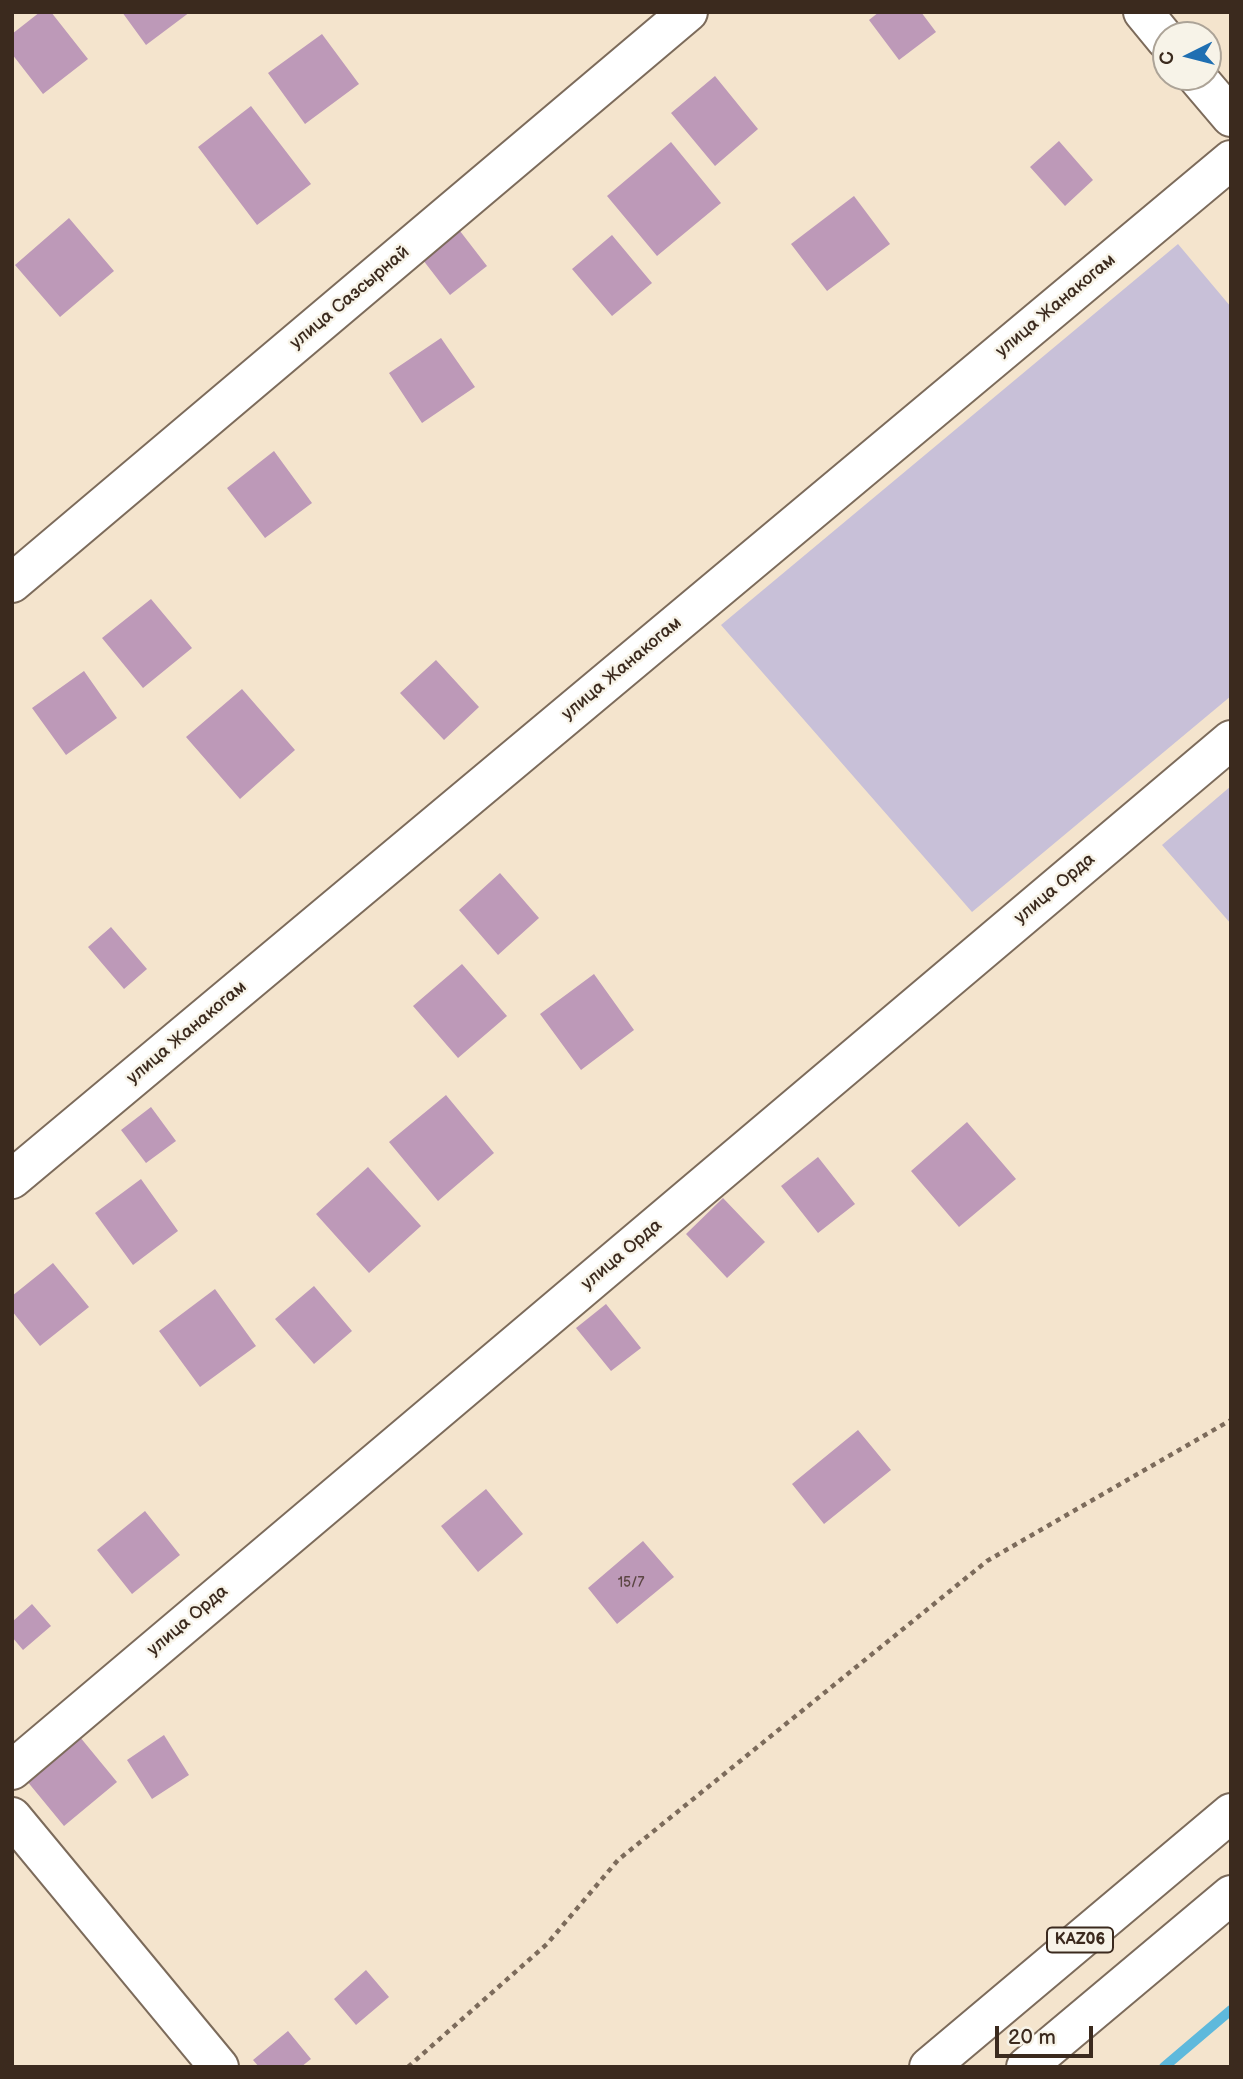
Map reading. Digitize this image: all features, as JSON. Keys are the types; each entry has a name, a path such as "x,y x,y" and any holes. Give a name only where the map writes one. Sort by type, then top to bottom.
{"main road":[{"name":"улица Сазсырнай","path":"12,583 688,12"},
{"path":"1209,91 1231,117"},
{"name":"улица Жанакогам","path":"12,1179 1231,160"},
{"name":"улица Орда","path":"12,1770 1231,740"},
{"name":"KАZ06","path":"929,2067 1231,1813"},
{"path":"12,1817 219,2067"},
{"path":"1026,2067 1231,1895"}],"path":[{"path":"408,2067 547,1944 618,1860 987,1561 1231,1420"}],"shaded area":[{"path":"1178,244 1231,307 1231,696 972,912 721,625"},
{"path":"1231,786 1231,924 1162,845"}],"building":[{"path":"40,12 51,12 88,59 43,94 12,54 12,34"},
{"path":"122,12 190,12 146,45"},
{"path":"879,12 921,12 936,32 899,60 869,20"},
{"path":"322,34 359,84 305,124 268,73"},
{"path":"715,76 758,129 715,166 671,113"},
{"path":"251,106 311,184 257,225 198,147"},
{"path":"1059,141 1093,180 1065,206 1030,167"},
{"path":"671,142 721,203 657,256 607,196"},
{"path":"854,196 890,244 827,291 791,244"},
{"path":"69,218 114,271 60,317 15,265"},
{"path":"460,231 487,266 450,295 423,260"},
{"path":"612,235 652,283 612,316 572,269"},
{"path":"441,338 475,387 422,423 389,373"},
{"path":"274,451 312,503 265,538 227,488"},
{"path":"151,599 192,648 143,688 102,638"},
{"path":"436,660 479,707 444,740 400,693"},
{"path":"84,671 117,718 66,755 32,708"},
{"path":"242,689 295,750 240,799 186,737"},
{"path":"500,873 539,918 498,955 459,910"},
{"path":"111,927 147,969 124,989 88,947"},
{"path":"462,964 507,1016 458,1058 413,1006"},
{"path":"594,974 634,1030 581,1070 540,1014"},
{"path":"446,1095 494,1153 438,1201 389,1142"},
{"path":"151,1107 176,1141 146,1163 121,1130"},
{"path":"967,1122 1016,1179 959,1227 911,1171"},
{"path":"818,1157 855,1204 818,1233 781,1186"},
{"path":"368,1167 421,1226 369,1273 316,1214"},
{"path":"141,1179 178,1231 133,1265 95,1213"},
{"path":"723,1198 765,1242 727,1278 686,1234"},
{"path":"53,1263 89,1307 40,1346 12,1311 12,1296"},
{"path":"314,1286 352,1331 314,1364 275,1319"},
{"path":"215,1289 256,1346 200,1387 159,1331"},
{"path":"606,1304 641,1348 611,1371 576,1328"},
{"path":"858,1430 891,1470 824,1524 792,1484"},
{"path":"486,1489 523,1534 478,1572 441,1526"},
{"path":"145,1511 180,1555 132,1594 97,1550"},
{"path":"643,1541 674,1577 617,1624 588,1588"},
{"path":"32,1604 51,1626 23,1650 12,1637 12,1622"},
{"path":"75,1731 117,1782 64,1826 22,1775"},
{"path":"164,1735 189,1775 152,1799 127,1760"},
{"path":"366,1970 389,1997 356,2025 334,1999"},
{"path":"288,2031 311,2059 301,2067 259,2067 253,2060"}],"waterway":[{"path":"1164,2067 1231,2010"}]}
